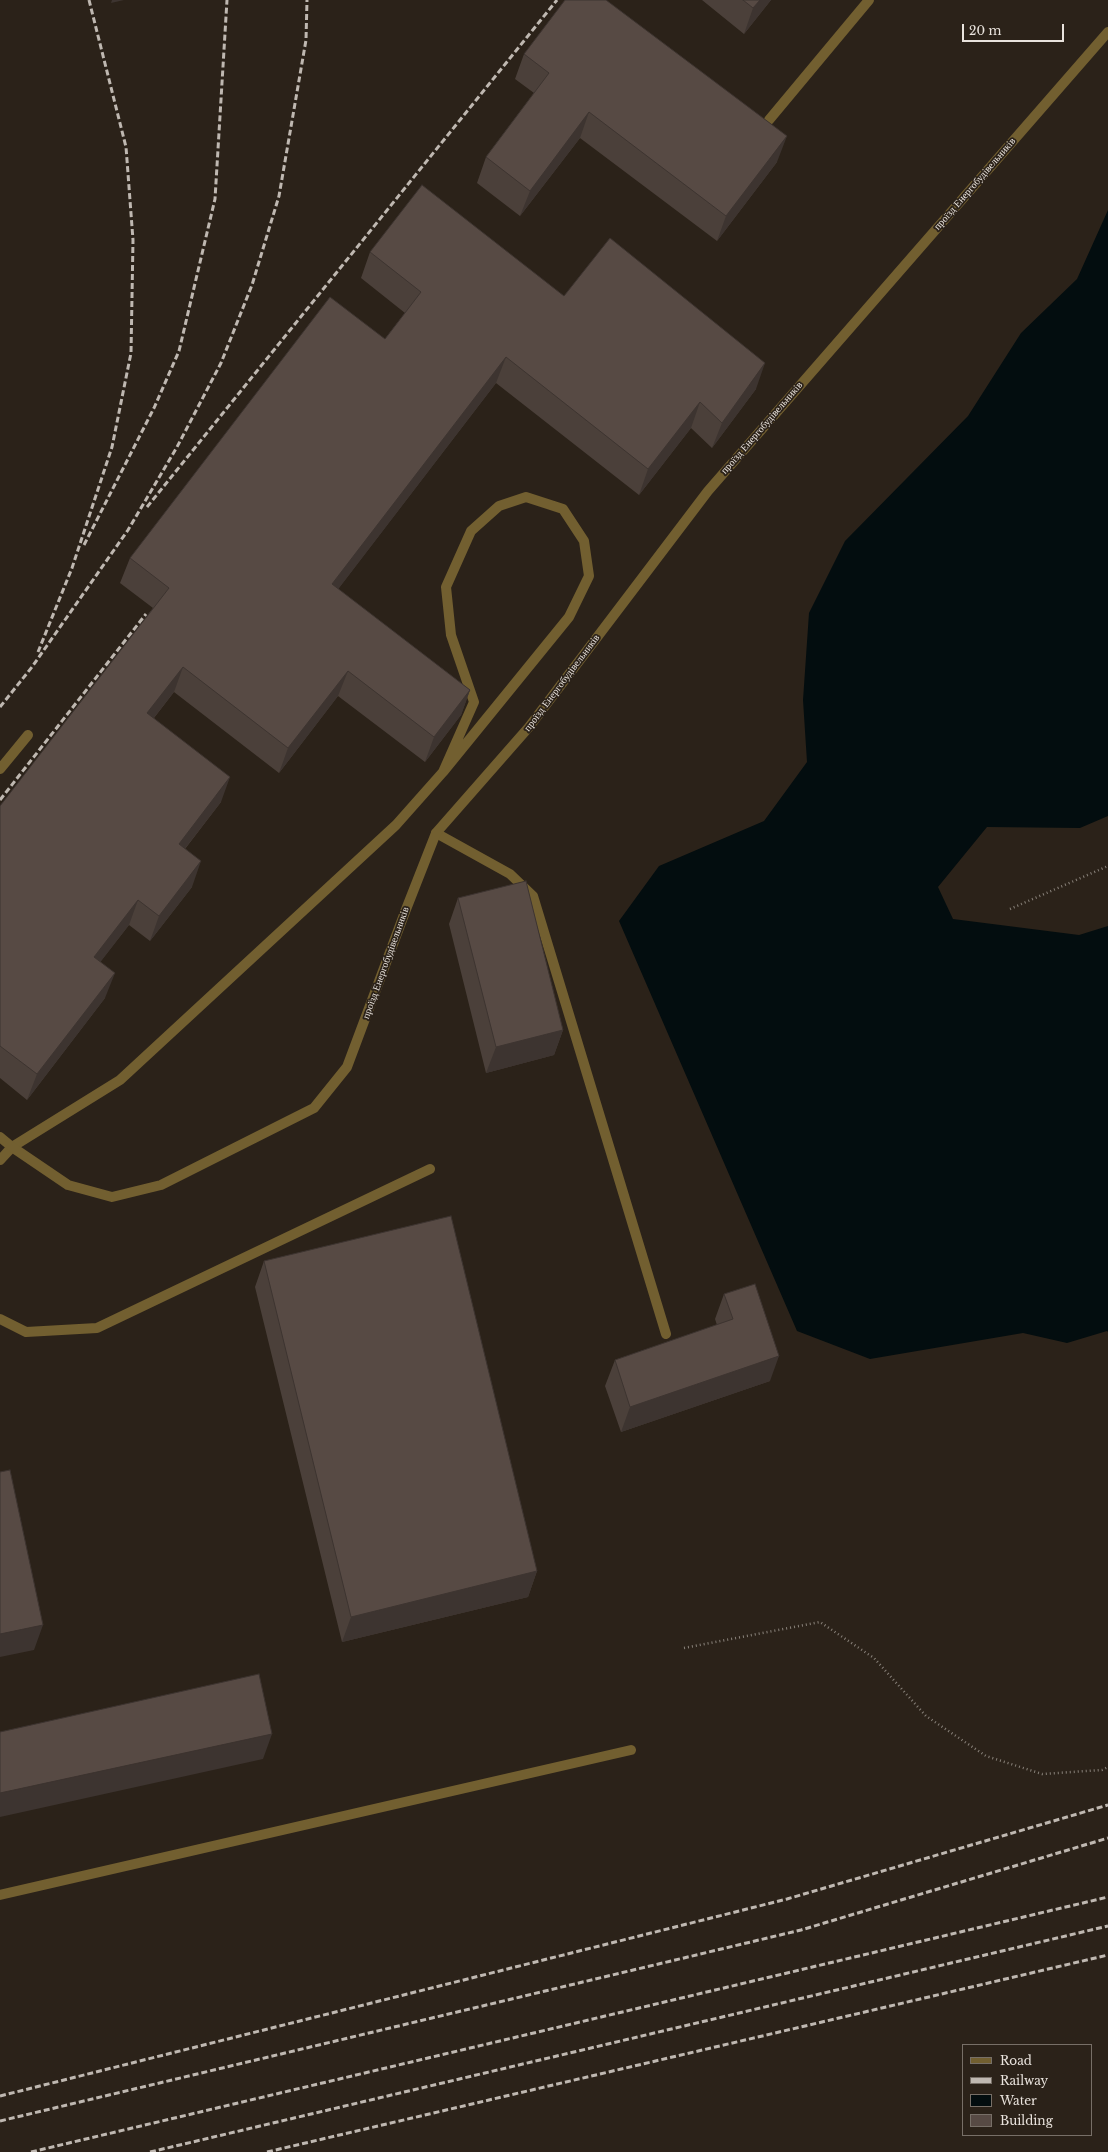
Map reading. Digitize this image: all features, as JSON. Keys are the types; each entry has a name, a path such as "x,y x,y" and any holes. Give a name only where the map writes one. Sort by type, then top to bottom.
{"street":[{"path":"769,120 869,0"},
{"name":"проїзд Енергобудівельників","path":"0,1137 12,1147 68,1185 112,1197 161,1186 314,1108 347,1067 436,833 529,727 708,491 1108,32"},
{"path":"0,1160 12,1147 120,1080 396,825 443,772 569,617 589,576 584,541 564,509 526,497 499,506 471,531 446,587 451,635 474,702 443,772"},
{"path":"0,769 28,735"},
{"path":"436,833 510,874 533,896 666,1334"},
{"path":"0,1319 26,1332 97,1328 430,1169"},
{"path":"0,1895 631,1750"}],"path":[{"path":"1010,909 1108,866"},
{"path":"684,1648 820,1622 874,1658 926,1716 986,1756 1042,1774 1102,1770 1108,1767"}],"water":[{"path":"1108,210 1108,816 1080,828 987,827 938,887 953,919 1079,935 1108,926 1108,1332 1107,1331 1067,1343 1023,1333 870,1359 797,1331 619,921 659,866 764,821 807,762 803,700 809,613 845,541 968,416 1021,333 1077,279"}],"building":[{"path":"565,0 606,0 787,136 726,216 589,112 530,191 486,157 549,73 524,54"},
{"path":"743,0 760,0 753,8"},
{"path":"422,185 564,296 610,238 765,363 722,423 700,402 648,469 506,357 332,584 470,690 434,737 348,671 288,748 183,667 147,713 230,777 179,844 201,861 159,916 138,900 94,957 115,973 37,1074 0,1046 0,806 169,588 130,558 330,297 385,339 421,292 370,252"},
{"path":"526,881 563,1030 496,1047 458,898"},
{"path":"451,1216 537,1571 351,1617 264,1261"},
{"path":"755,1284 779,1356 630,1407 615,1360 733,1319 724,1294"},
{"path":"10,1470 43,1625 0,1634 0,1472"},
{"path":"259,1674 272,1734 0,1793 0,1732"}],"railway":[{"path":"38,652 72,568 112,447 131,353 133,240 126,147 89,0"},
{"path":"84,545 154,408 179,351 215,199 227,0"},
{"path":"0,707 32,667 128,530 177,447 221,363 252,285 279,196 306,40 307,0"},
{"path":"147,507 557,0"},
{"path":"0,800 146,614"},
{"path":"0,2096 787,1899 1108,1805"},
{"path":"0,2121 801,1930 1108,1838"},
{"path":"31,2152 1108,1897"},
{"path":"150,2152 1108,1926"},
{"path":"267,2152 1108,1955"}]}
